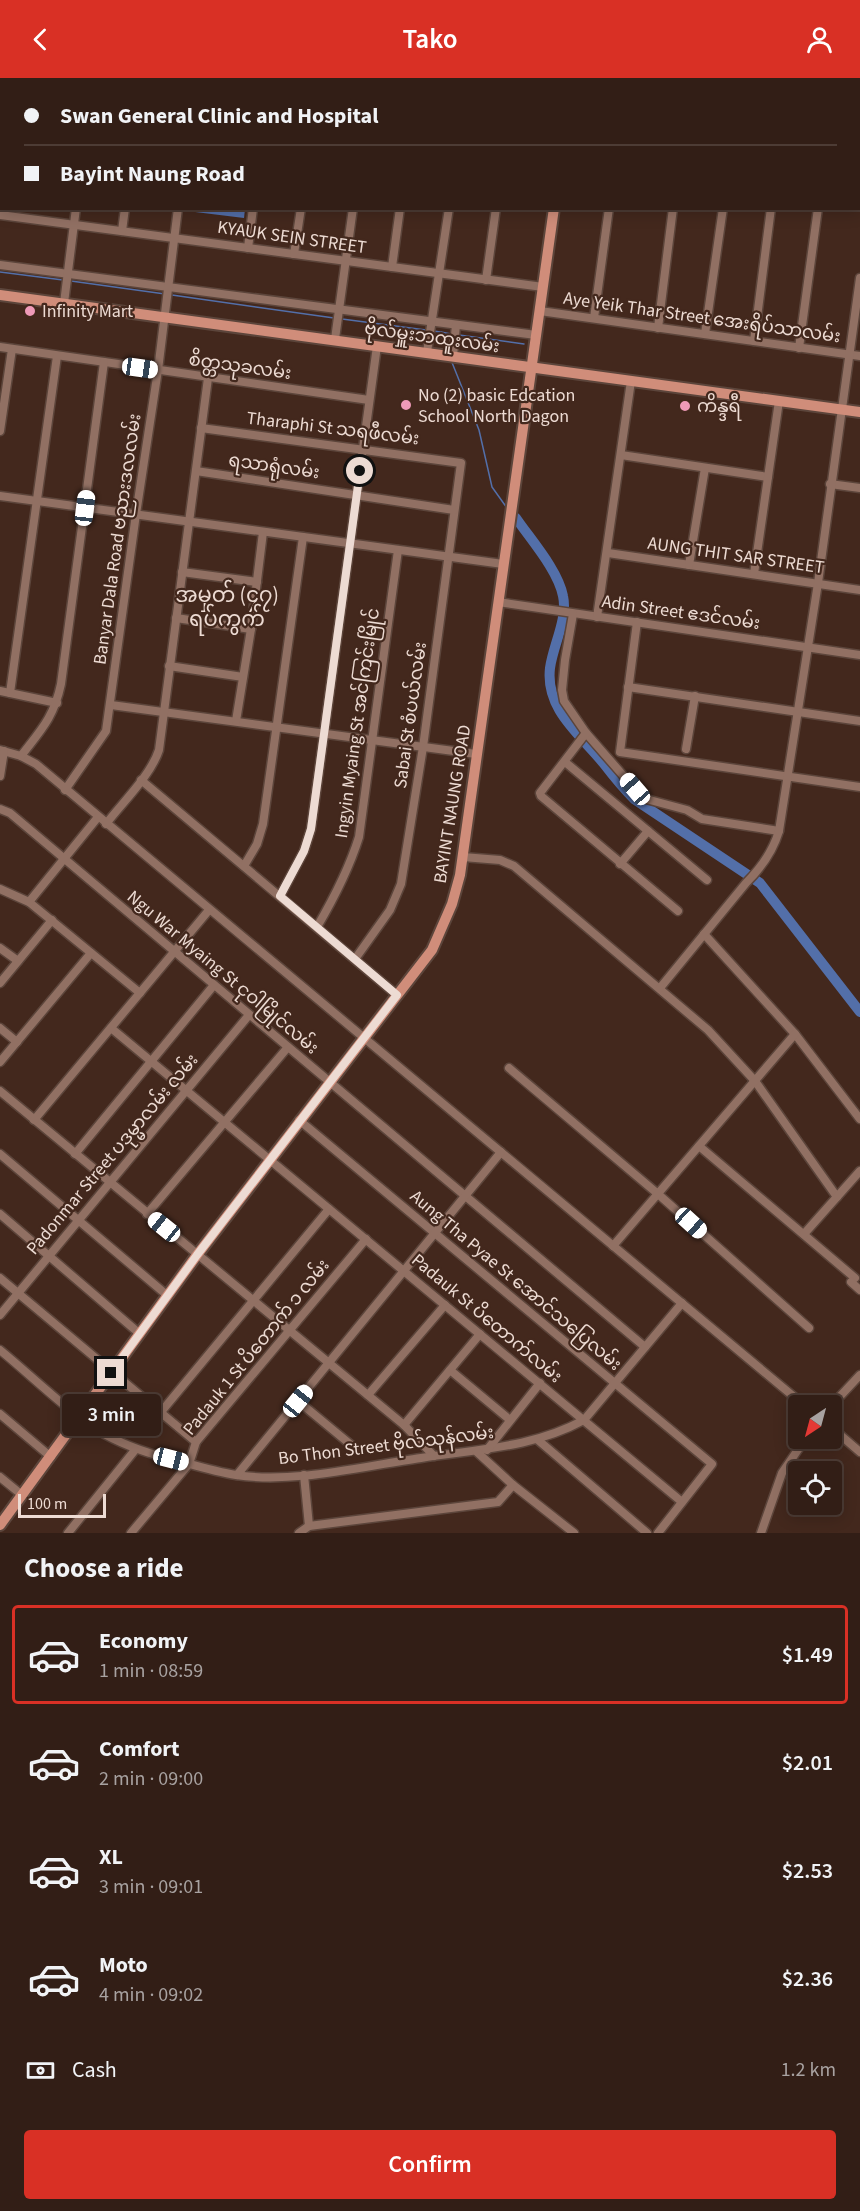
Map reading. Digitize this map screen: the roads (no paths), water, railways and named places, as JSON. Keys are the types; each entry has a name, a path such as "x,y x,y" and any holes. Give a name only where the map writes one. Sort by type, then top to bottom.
{"main road":[{"name":"BAYINT NAUNG ROAD","path":"0,1525 197,1255 432,950 452,904 463,856 554,210"},
{"name":"ဗိုလ်မှူးဘထူးလမ်း","path":"0,295 377,346 428,347 531,368 860,412"}],"street":[{"path":"27,219 28,210"},
{"path":"64,303 76,210"},
{"path":"122,231 125,210"},
{"name":"Banyar Dala Road ဗညားဒလလမ်း","path":"65,790 106,731 136,514 159,370 178,210"},
{"path":"248,248 254,210"},
{"path":"294,254 301,210"},
{"path":"335,339 353,210"},
{"path":"392,267 400,210"},
{"path":"428,347 449,210"},
{"path":"486,280 496,210"},
{"path":"594,318 609,210"},
{"path":"658,328 673,210"},
{"path":"705,334 723,210"},
{"path":"754,341 771,210"},
{"path":"799,348 818,210"},
{"name":"KYAUK SEIN STREET","path":"0,215 543,287"},
{"path":"0,265 66,279 168,286 432,324 536,335"},
{"path":"660,988 746,883 759,871 775,844 779,831 818,584 860,278"},
{"name":"Aye Yeik Thar Street အေးရိပ်သာလမ်း","path":"540,311 860,356"},
{"path":"453,352 456,327"},
{"path":"280,896 304,851 311,829 377,346"},
{"name":"စိတ္တသုခလမ်း","path":"0,347 369,400"},
{"path":"0,431 12,349"},
{"path":"10,693 57,356"},
{"path":"21,756 49,721 57,703 104,362"},
{"path":"106,824 156,757 164,712 208,378"},
{"path":"597,617 631,381"},
{"path":"754,574 779,401"},
{"name":"Tharaphi St သရဖီလမ်း","path":"201,428 461,463"},
{"path":"621,455 768,477"},
{"name":"Sabai St စံပယ်လမ်း","path":"355,959 390,910 401,884 423,747 461,463"},
{"path":"690,565 705,468"},
{"name":"ရသာရုံလမ်း","path":"196,471 454,510"},
{"path":"830,484 860,488"},
{"path":"0,496 503,564"},
{"path":"236,722 251,628 262,532"},
{"path":"244,867 257,844 263,825 303,537"},
{"name":"Ingyin Myaing St အင်ကြင်းမြိုင်","path":"317,927 334,899 359,837 398,550"},
{"name":"AUNG THIT SAR STREET","path":"608,553 860,590"},
{"path":"182,572 257,582"},
{"name":"Adin Street ဧဒင်လမ်း","path":"498,602 860,655"},
{"path":"570,614 562,690 564,701 582,739 646,799 687,810 702,819 779,831"},
{"path":"176,618 251,628"},
{"path":"637,622 620,752 860,787"},
{"path":"170,666 243,677"},
{"path":"628,687 860,721"},
{"path":"0,691 57,703"},
{"path":"686,749 695,696"},
{"path":"111,705 476,754"},
{"path":"582,739 540,793 541,796 678,911"},
{"path":"0,776 2,751 21,756 36,764 792,1395"},
{"path":"565,762 707,880"},
{"path":"141,780 397,995"},
{"name":"Ngu War Myaing St ငုဝါမြိုင်လမ်း","path":"0,809 10,813 645,1347"},
{"path":"29,902 98,817"},
{"path":"620,864 648,831"},
{"path":"463,856 500,860 514,866 708,1030 754,1081 837,1197"},
{"path":"0,890 29,902 140,993"},
{"path":"34,1120 209,910"},
{"path":"0,983 52,920"},
{"path":"704,934 795,1034 860,1119"},
{"path":"0,948 18,961"},
{"path":"0,1062 91,953"},
{"path":"75,1154 214,985"},
{"name":"Padonmar Street ပဒုမ္မာလမ်း လမ်း","path":"0,1315 249,1015"},
{"path":"0,1028 17,1042"},
{"name":"Padauk St ပိတောက်လမ်း","path":"111,1028 682,1502"},
{"path":"613,1245 795,1034"},
{"path":"147,1214 288,1047"},
{"path":"509,1068 658,1194 809,1328"},
{"path":"0,1092 197,1255 254,1299 404,1425 434,1456"},
{"name":"Aung Tha Pyae St အောင်သပြေလမ်း","path":"299,1120 712,1464 682,1502"},
{"path":"699,1146 804,1234 853,1280 860,1290"},
{"path":"237,1475 501,1152"},
{"path":"0,1154 168,1296"},
{"path":"804,1234 860,1172"},
{"path":"161,1412 329,1209"},
{"path":"0,1214 140,1334"},
{"name":"Padauk 1 St ပိတောက် ၁ လမ်း","path":"131,1533 189,1464 196,1442 366,1239"},
{"path":"0,1278 196,1442"},
{"name":"Bo Thon Street ဗိုလ်သုန်လမ်း","path":"0,1350 81,1417 105,1434 135,1450 237,1475 304,1475 477,1452 538,1440 569,1428 584,1420 682,1303"},
{"path":"368,1395 445,1305"},
{"path":"404,1425 480,1334"},
{"path":"450,1370 510,1420"},
{"path":"841,1395 860,1375"},
{"path":"487,1450 540,1383"},
{"path":"298,1401 356,1449"},
{"path":"0,1414 51,1457"},
{"path":"842,1436 860,1452"},
{"path":"538,1440 646,1533"},
{"path":"761,1533 782,1473 798,1449"},
{"path":"68,1533 135,1450"},
{"path":"477,1452 513,1485 574,1533"},
{"path":"304,1475 309,1526"},
{"path":"0,1477 22,1496"},
{"path":"299,1533 309,1526 498,1502 513,1485"},
{"path":"658,1533 682,1502"}],"water":[{"path":"187,210 245,210 244,218"}],"waterway":[{"path":"0,272 63,280"},
{"path":"71,281 165,294"},
{"path":"172,295 334,318"},
{"path":"342,319 426,330"},
{"path":"434,331 440,332 447,350"},
{"path":"441,332 451,334"},
{"path":"459,335 524,344"},
{"path":"451,360 479,430 492,487 507,508"},
{"path":"516,518 517,509"},
{"path":"516,518 550,566 563,596 564,614 550,668 550,683 553,697 566,721 634,799 760,883 860,1012"}],"place":[{"name":"Infinity Mart","path":"30,311"},
{"name":"No (2) basic Edcation School North Dagon","path":"406,405"},
{"name":"ကိန္ဒရီ","path":"685,406"}],"district":[{"name":"အမှတ် (၄၇) ရပ်ကွက်","path":"227,607"}]}
